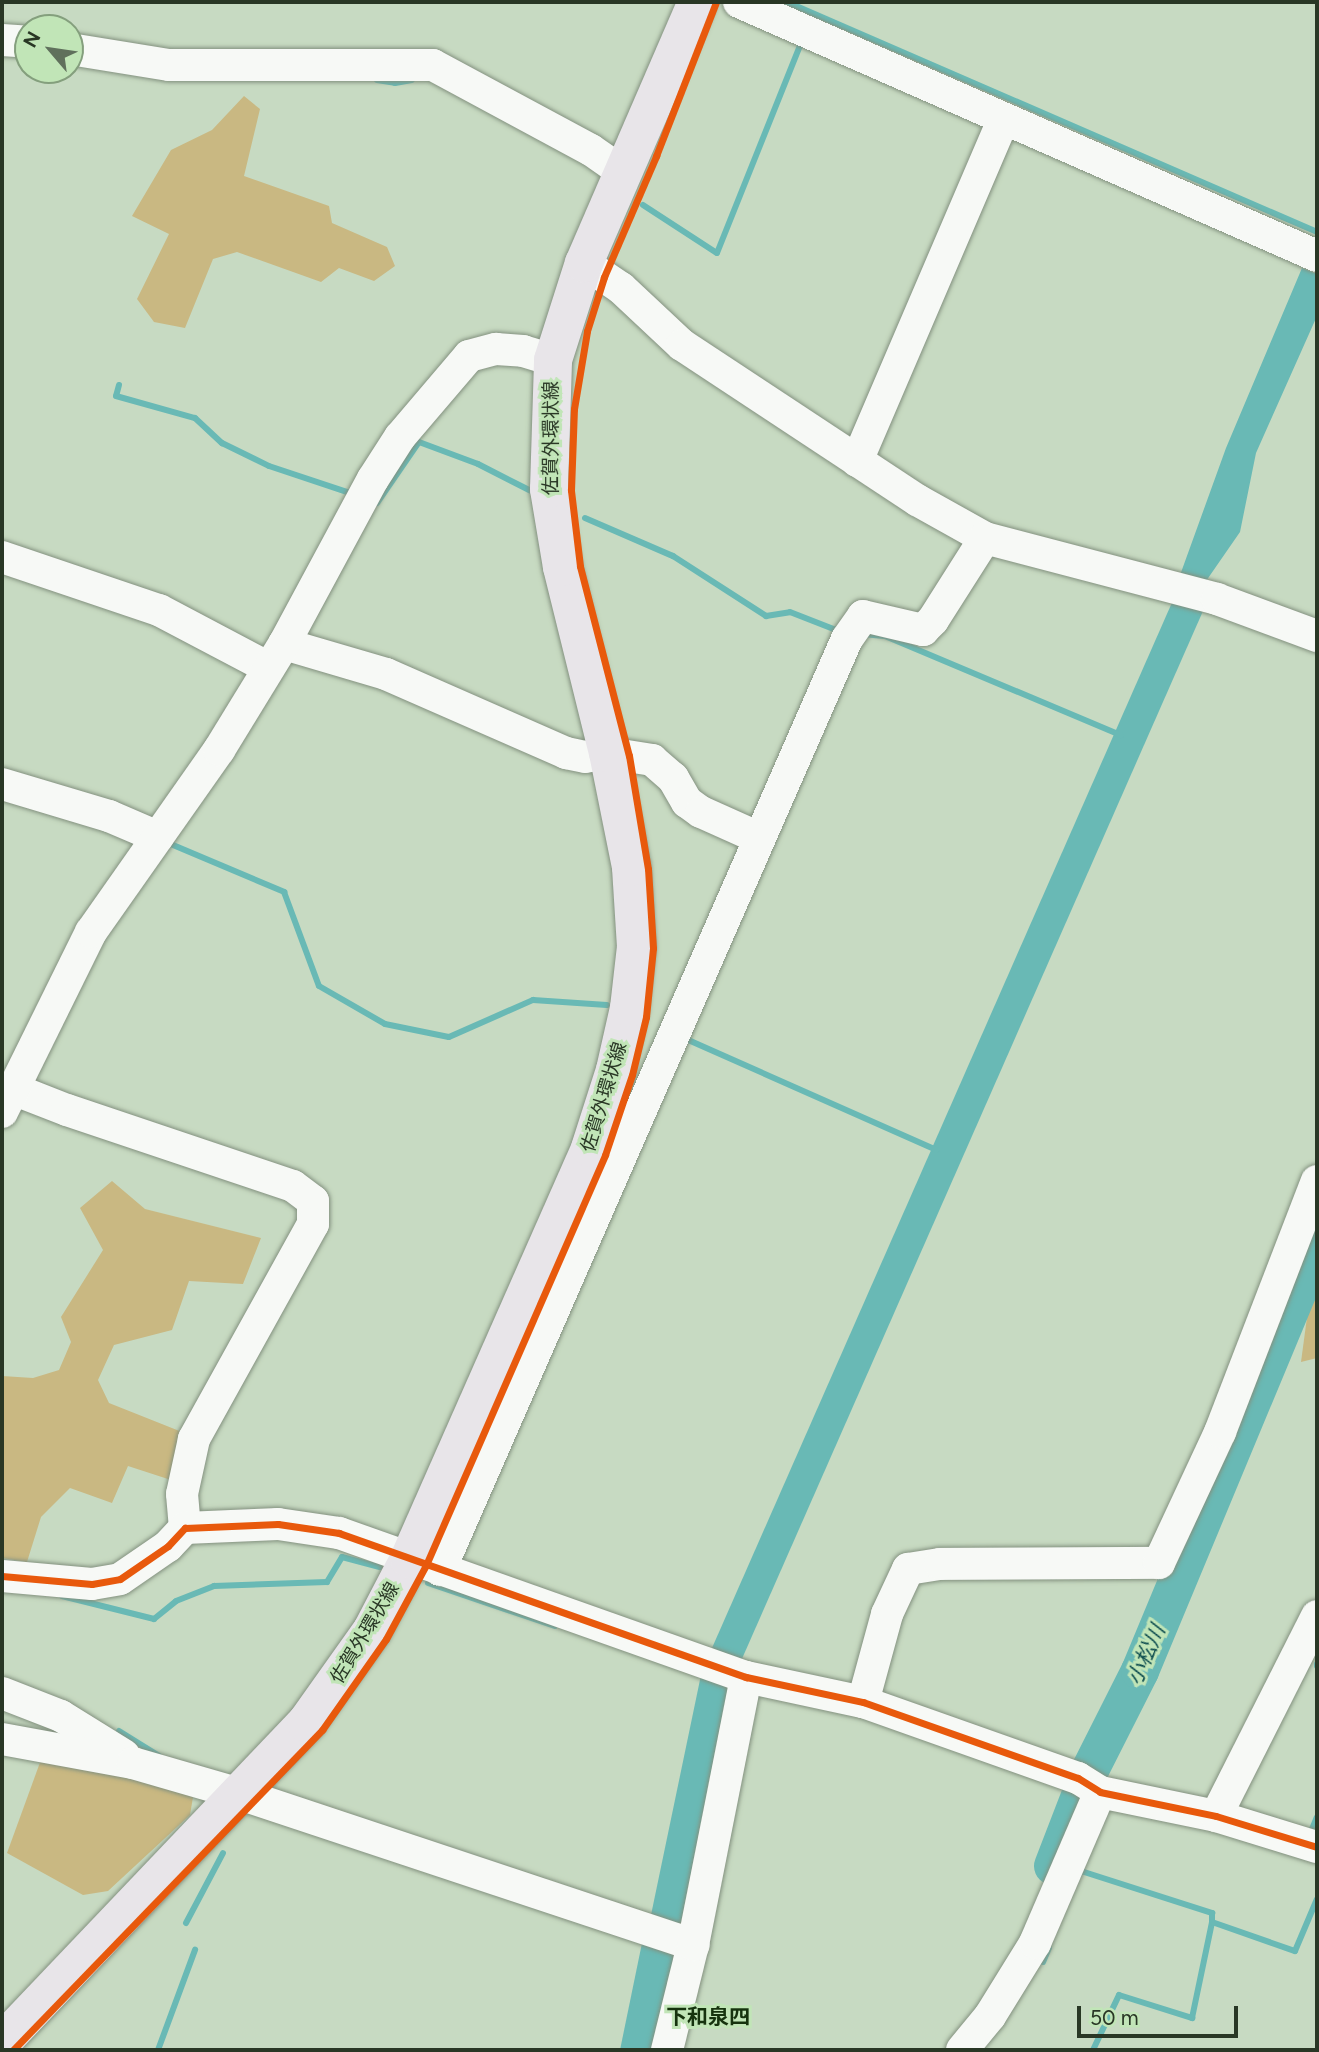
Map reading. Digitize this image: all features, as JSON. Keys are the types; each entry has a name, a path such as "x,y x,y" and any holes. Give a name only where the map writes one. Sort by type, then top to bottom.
{"main road":[{"name":"佐賀外環状線","path":"2,2042 306,1723 372,1630 424,1565 590,1148 615,1070 629,1008 636,947 631,867 608,753 562,567 548,489 552,360 584,262 621,171 697,2"}],"street":[{"path":"739,2 1316,256"},
{"path":"84,51 169,65 433,65 591,150 621,171"},
{"path":"857,461 1003,120"},
{"path":"584,262 621,288 682,345 857,461 985,538 1191,592 1317,636"},
{"path":"185,1528 182,1494 194,1439 313,1224 313,1201 293,1186 67,1110 7,1101 91,932 219,750 277,656 373,479 400,438 469,356 496,349 523,351 552,360"},
{"path":"424,1565 851,633 863,616 923,630 933,620 985,538"},
{"path":"2,557 159,610 277,656 386,674 566,753 584,757 608,753 652,760 673,778 687,802 701,812 759,838"},
{"path":"2,784 109,816 158,837"},
{"path":"863,1702 887,1614 908,1569 940,1563 1159,1563 1220,1432 1317,1181"},
{"path":"2,1576 92,1584 120,1579 168,1546 185,1528 278,1524 339,1533 729,1671 863,1702 1089,1785 1216,1816 1317,1847"},
{"path":"1216,1816 1317,1616"},
{"path":"667,2050 673,1938 729,1671"},
{"path":"2,1693 61,1716 117,1748 133,1763"},
{"path":"2,1739 133,1763 240,1794 673,1938"},
{"path":"962,2050 990,2016 1035,1943 1089,1785"}],"shaded area":[{"path":"244,96 260,109 244,176 329,206 332,223 387,247 395,266 374,281 339,268 321,282 237,252 213,259 185,328 154,322 137,299 169,234 132,216 171,150 212,130"},
{"path":"112,1181 145,1209 261,1238 243,1284 189,1281 172,1330 114,1345 98,1380 109,1403 187,1434 171,1480 128,1466 112,1503 70,1488 41,1517 27,1562 2,1558 2,1376 33,1378 59,1370 71,1342 61,1317 103,1250 80,1208"},
{"path":"1317,1268 1317,1358 1301,1362 1312,1280"},
{"path":"42,1757 194,1791 190,1815 108,1891 83,1895 7,1853"}],"water":[{"path":"1302,268 1317,274 1317,316 1256,453 1240,532 1204,584 1179,578 1226,448"},
{"path":"1174,598 1203,611 741,1661 712,1648"},
{"path":"701,1675 730,1687 680,1927 651,1915"},
{"path":"642,1943 675,1953 652,2050 620,2050"}],"waterway":[{"path":"787,2 1317,232"},
{"path":"643,205 717,253 800,45"},
{"path":"377,80 395,83 412,80"},
{"path":"119,385 116,396 195,418 222,443 269,466 353,494"},
{"path":"377,503 419,442 478,464 531,491"},
{"path":"585,518 673,556 766,616 790,612 841,632"},
{"path":"862,634 885,636 1121,735"},
{"path":"173,845 284,892 319,986 385,1024 449,1037 533,1000 607,1005"},
{"path":"686,1039 937,1150"},
{"name":"小松川","path":"1053,1866 1090,1770 1140,1671 1317,1246"},
{"path":"62,1596 154,1619 176,1601 214,1586 327,1582 342,1557 380,1567"},
{"path":"428,1583 555,1626"},
{"path":"119,1731 159,1756"},
{"path":"1307,1833 1310,1834 1317,1817"},
{"path":"186,1923 223,1853"},
{"path":"1078,1876 1081,1871 1212,1913 1212,1922"},
{"path":"1093,2050 1119,1995 1192,2018 1212,1922 1295,1951 1317,1899"},
{"path":"1043,1962 1049,1948"},
{"path":"158,2050 195,1950"}],"cycle path":[{"path":"13,2050 322,1730 386,1639 426,1565 605,1155 632,1075 646,1017 653,948 648,869 629,756 580,566 571,490 574,409 587,331 604,277 656,156 716,2"},
{"path":"2,1576 92,1584 120,1579 168,1546 185,1528 278,1524 339,1533 746,1677 863,1702 1078,1778 1100,1792 1216,1816 1317,1847"}],"district":[{"name":"下和泉四","path":"708,2017"}]}
